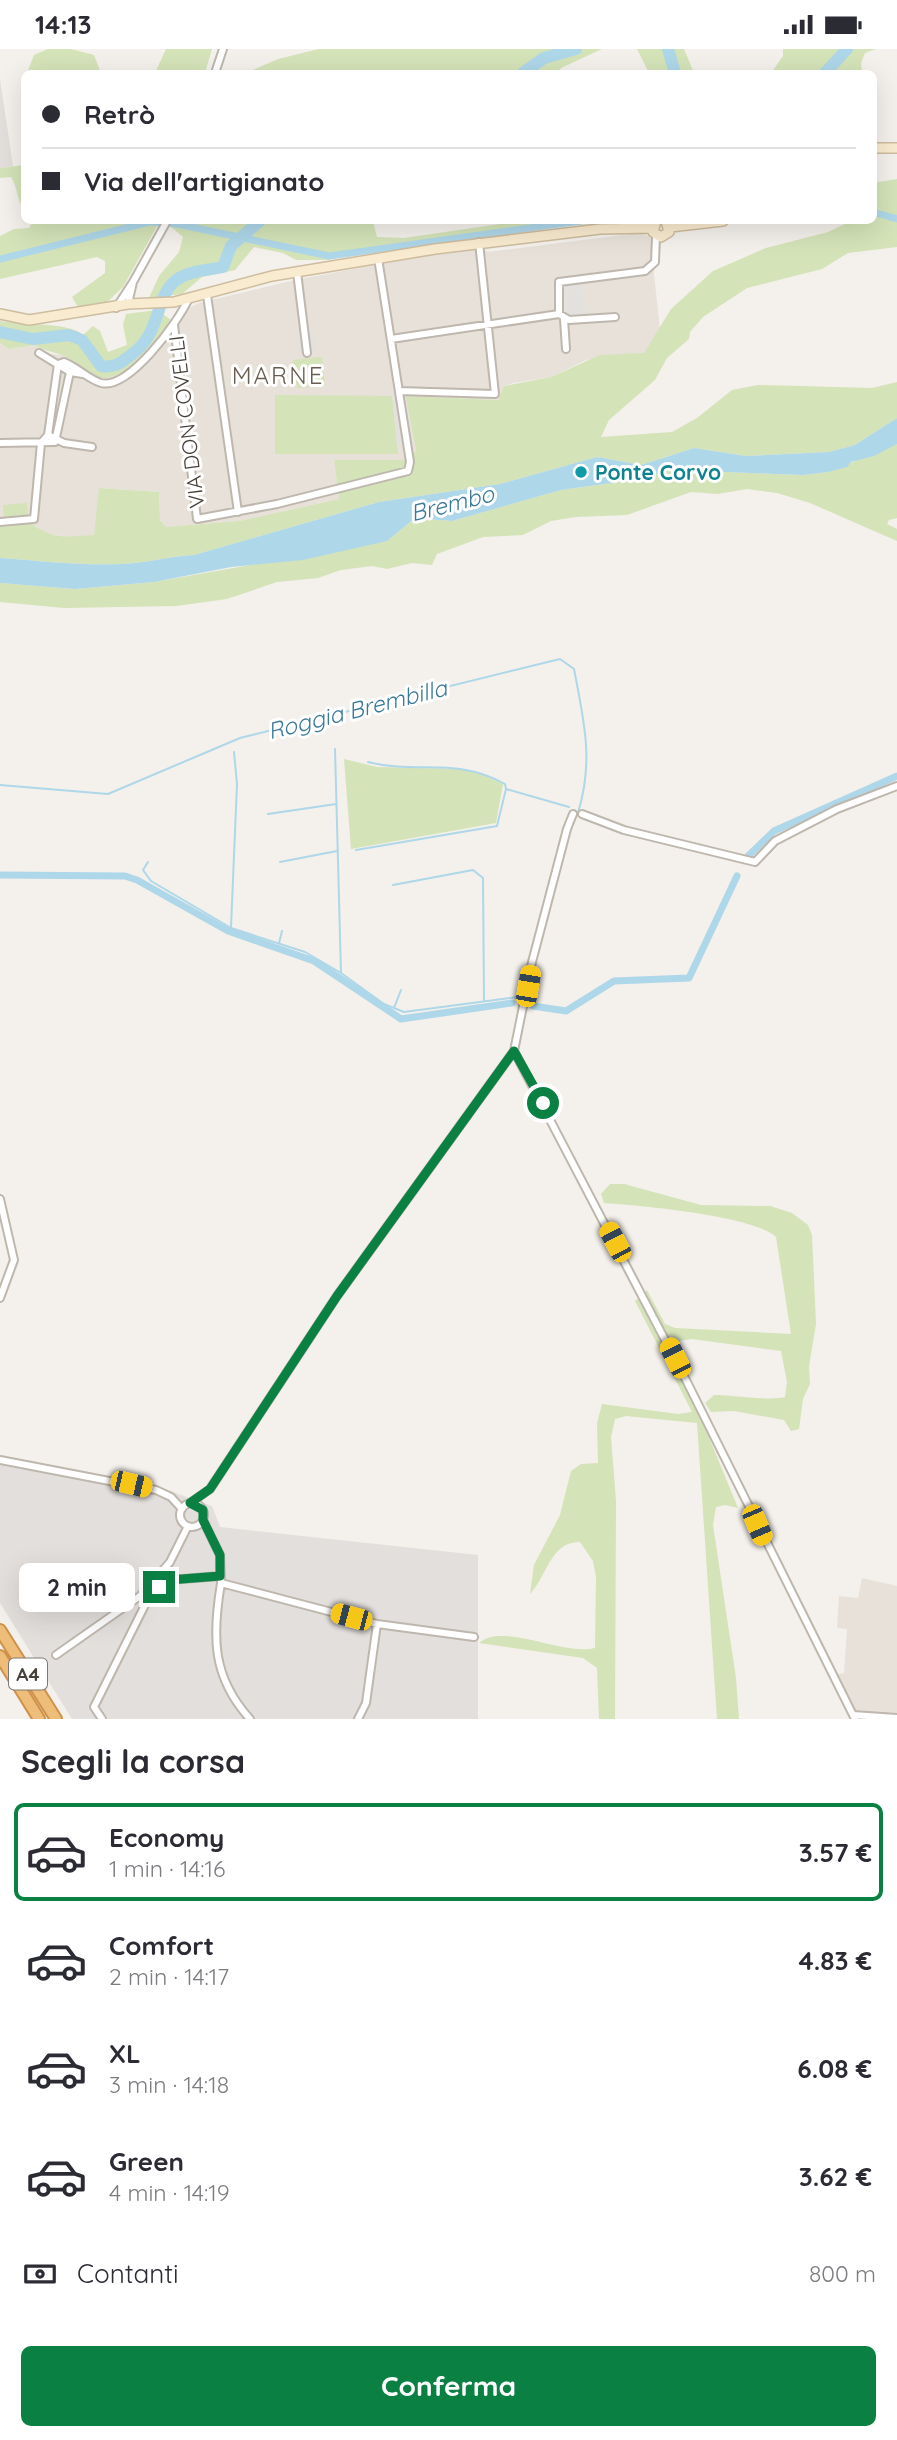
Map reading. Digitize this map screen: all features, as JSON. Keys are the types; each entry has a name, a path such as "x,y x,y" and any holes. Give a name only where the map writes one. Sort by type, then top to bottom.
{"highway":[{"name":"A4","path":"0,1630 55,1719"},
{"name":"A4","path":"0,1656 39,1719"}],"street":[{"path":"216,70 223,49"},
{"path":"877,148 897,148"},
{"path":"116,308 166,224"},
{"path":"0,314 29,320 128,304 145,305 188,300 297,272 479,242 600,229 655,228 666,236 668,224"},
{"path":"566,349 559,282 572,278 645,271 655,263 655,228"},
{"path":"399,391 495,394 479,242"},
{"path":"207,295 238,512 408,471 410,462 378,258"},
{"path":"297,272 307,353"},
{"path":"128,304 133,282"},
{"path":"58,364 64,362 103,383 112,382 157,348 188,300"},
{"path":"391,339 488,324 562,317 615,317"},
{"name":"VIA DON COVELLI","path":"174,325 197,519 238,512"},
{"path":"39,353 69,372 85,374"},
{"path":"0,522 34,519 41,443 48,435 58,364"},
{"path":"0,443 50,443 58,438 69,372"},
{"path":"48,435 64,443 92,447"},
{"path":"582,814 624,830 755,862 775,841 837,809 897,786"},
{"path":"182,1509 210,1489 337,1296 514,1051 532,962 566,829 573,814"},
{"path":"514,1051 687,1382 854,1717 897,1718"},
{"path":"0,1199 14,1260 0,1298"},
{"path":"0,1460 156,1490 171,1497 182,1509 182,1521 188,1526 195,1527 203,1520"},
{"path":"190,1503 201,1506 203,1520 220,1555 221,1580 214,1622 219,1669 236,1703 250,1719"},
{"path":"56,1655 140,1596 170,1562 188,1526"},
{"path":"102,1719 94,1707 147,1601 169,1580 221,1580 377,1624 474,1637"},
{"path":"358,1719 366,1703 377,1624"}],"shaded area":[{"path":"0,79 13,166 0,168"},
{"path":"639,233 650,237 660,329 644,353 586,360 551,377 513,383 504,386 498,400 407,396 416,451 404,460 334,460 339,499 239,521 166,527 160,520 159,492 100,488 94,535 78,538 46,534 32,524 0,527 0,343 9,349 34,345 51,354 63,355 118,376 166,331 174,315 199,303 295,280 477,246 488,252","holes":["294,366 325,385 292,380"]},
{"path":"582,282 586,316 572,318 567,313 564,288 569,283"},
{"path":"313,330 316,350 299,352 296,332"},
{"path":"396,391 404,441 397,445 392,393"},
{"path":"0,1456 156,1486 212,1506 220,1527 478,1555 478,1719 72,1719 0,1603"},
{"path":"862,1578 897,1586 897,1719 852,1719 830,1676 844,1673 847,1629 837,1628 839,1596 858,1598"}],"green space":[{"path":"48,49 71,49 94,55 100,70 28,70 34,55"},
{"path":"166,49 212,49 206,70 156,70"},
{"path":"319,49 602,49 560,70 253,70 278,59"},
{"path":"637,49 684,49 693,70 648,70"},
{"path":"783,49 876,49 865,53 862,70 773,70 783,56"},
{"path":"21,165 21,203 11,177 0,178 0,168"},
{"path":"897,179 897,247 848,253 822,269 747,288 703,317 690,332 689,339 667,358 655,380 609,420 601,437 672,432 697,418 732,390 758,385 872,388 897,382 897,418 855,445 829,452 746,456 694,448 641,465 597,457 500,484 379,502 194,555 124,564 0,558 0,527 32,524 55,535 94,535 99,488 159,492 160,520 166,527 239,521 339,499 334,460 404,460 416,451 406,396 498,400 504,386 551,377 600,355 644,353 671,309 713,271 766,248 828,232 845,224 877,224 877,182"},
{"path":"31,224 158,224 123,287 105,304 78,307 72,297 105,273 105,261 97,257 0,279 0,236 14,229 29,228"},
{"path":"374,224 377,237 404,238 500,224 588,224 474,233 374,247 328,260 296,260 283,253 254,247 235,270 202,277 182,294 149,298 159,276 179,252 183,237 170,226"},
{"path":"157,310 171,320 159,339 129,368 107,377 92,375 65,356 34,345 9,349 0,343 0,321 57,326 83,335 93,326 100,331 108,352 127,345 123,325 126,314"},
{"path":"322,357 325,385 297,388 296,380 292,380 290,366 294,365 293,360"},
{"path":"275,395 392,396 398,454 275,454"},
{"path":"897,444 897,518 889,520 887,524 897,529 897,541 810,503 777,493 747,489 718,494 691,492 627,515 576,517 551,521 523,535 483,537 437,554 432,565 412,563 387,569 372,566 341,570 318,578 277,582 227,599 176,606 64,608 0,602 0,583 75,589 154,582 387,541 415,518 452,521 561,490 633,480 673,470 803,475 828,472"},
{"path":"27,503 28,518 4,520 3,505"},
{"path":"344,759 377,767 460,769 477,772 503,784 496,823 351,849"},
{"path":"610,1184 624,1184 701,1205 770,1206 792,1213 808,1225 812,1235 816,1324 809,1366 810,1384 803,1399 799,1429 791,1431 784,1420 734,1411 711,1412 705,1403 714,1395 785,1397 787,1382 781,1351 692,1339 678,1341 699,1413 738,1508 725,1505 716,1507 713,1525 736,1678 739,1719 717,1719 697,1423 626,1416 615,1419 611,1437 616,1501 615,1719 599,1719 597,1668 583,1658 479,1643 503,1636 566,1648 595,1648 596,1577 593,1561 580,1542 570,1543 556,1553 530,1594 534,1565 560,1515 571,1471 581,1464 598,1463 597,1423 602,1404 678,1414 692,1412 635,1301 647,1290 665,1324 675,1328 791,1334 776,1237 745,1223 721,1218 604,1203 601,1194"}],"water":[{"name":"Brembo","path":"897,418 897,444 874,456 851,462 847,467 828,472 803,475 673,470 633,480 561,490 452,521 415,518 387,541 303,560 231,567 154,582 75,589 0,583 0,558 108,564 194,555 379,502 500,484 597,457 641,465 694,448 746,456 829,452 855,445"}],"waterway":[{"path":"527,70 544,58 576,49"},
{"path":"668,49 674,70"},
{"path":"828,70 847,49"},
{"path":"877,213 897,219"},
{"path":"0,259 142,224"},
{"path":"177,224 329,256 558,224"},
{"path":"0,332 33,339 69,335 82,340 101,366 117,364 141,346 148,337 168,288 175,281 192,273 223,267 231,246 257,224"},
{"name":"Roggia Brembilla","path":"0,785 108,794 240,738 560,659 574,669 586,741 586,776 578,813"},
{"path":"148,862 143,870 151,881 231,928 305,952 341,973 335,749"},
{"path":"231,927 237,784 234,752"},
{"path":"368,762 386,766 470,771 505,784 506,789"},
{"name":"Roggia Brembilla","path":"746,858 774,831 897,776"},
{"path":"356,850 497,826 506,789 569,807"},
{"path":"268,814 336,804"},
{"path":"280,862 337,851"},
{"path":"393,885 473,870 483,878 484,1001"},
{"name":"Roggia Brembilla","path":"0,875 125,876 137,880 228,931 314,961 401,1019 512,1003"},
{"name":"Roggia Brembilla","path":"533,1006 566,1011 614,981 689,978 737,876"},
{"path":"279,943 282,931"},
{"path":"341,973 384,1004 404,1012 518,997"},
{"path":"394,1008 401,990"}],"place":[{"name":"Ponte Corvo","path":"581,472"}],"district":[{"name":"MARNE","path":"278,375"}],"route":[{"path":"159,1587 169,1580 220,1576 220,1555 203,1520 203,1510 201,1506 190,1503 210,1489 337,1296 514,1051 543,1103"}]}
